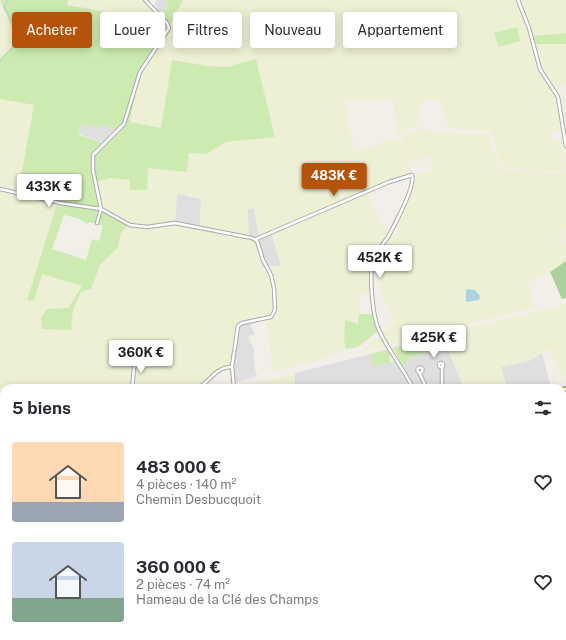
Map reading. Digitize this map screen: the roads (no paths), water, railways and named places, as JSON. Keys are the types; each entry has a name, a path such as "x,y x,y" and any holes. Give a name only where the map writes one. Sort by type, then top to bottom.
{"street":[{"path":"97,223 101,209 93,170 93,155 124,124 140,72 169,28 167,22 145,0"},
{"path":"518,0 528,25 540,69 558,97 566,146"},
{"path":"0,189 62,204 101,209 124,223 132,226 147,227 176,223 256,239 384,184 410,175 413,176 413,182 403,206 390,232 374,258 372,268 374,304 378,328 411,384"},
{"path":"234,384 232,367 238,325 271,317 275,312 274,290 271,275 264,262 256,239"},
{"path":"132,384 134,368 138,359"},
{"path":"202,384 218,370 225,367 232,367"},
{"path":"442,367 442,384"},
{"path":"418,372 424,384"}],"water":[{"path":"466,290 475,290 480,296 479,300 466,302"}],"waterway":[{"path":"0,62 18,40 12,22 4,7 8,0"}]}
